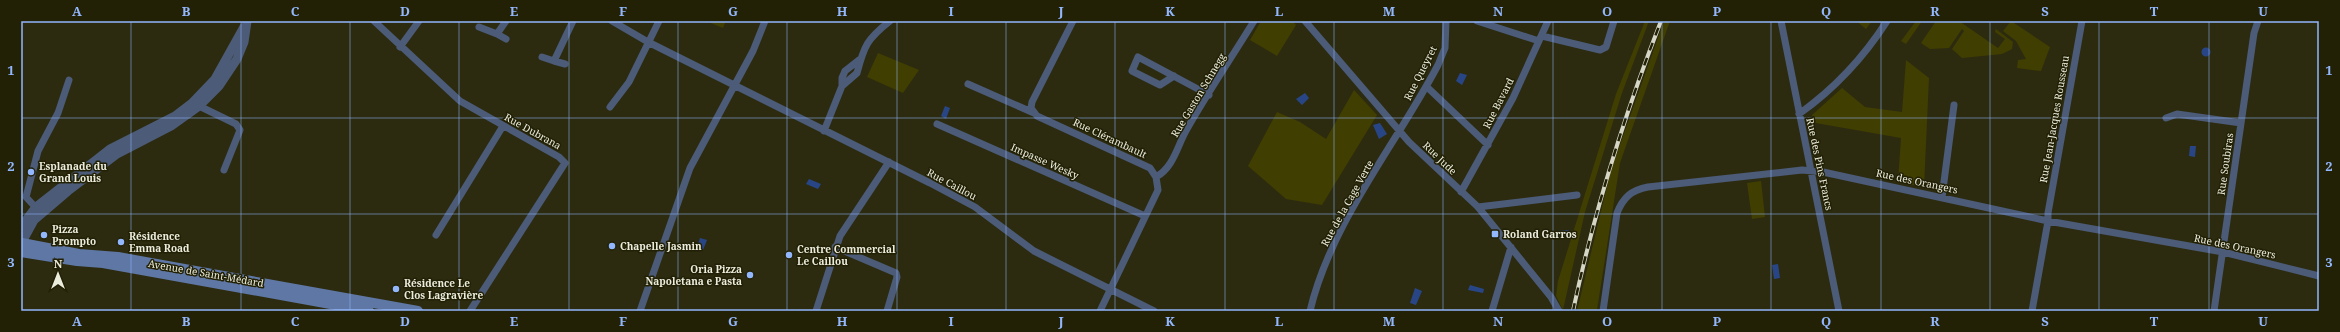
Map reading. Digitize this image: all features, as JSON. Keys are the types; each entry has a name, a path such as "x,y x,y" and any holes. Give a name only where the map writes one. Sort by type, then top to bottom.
{"main road":[{"name":"Avenue de Saint-Médard","path":"22,246 79,254 118,257 418,311"},
{"name":"Avenue de Saint-Médard","path":"22,246 77,261 103,263 369,311"}],"street":[{"name":"Rue Dubrana","path":"374,21 460,101 559,157 565,163 470,311"},
{"path":"400,46 419,21"},
{"path":"497,34 506,21"},
{"path":"554,61 573,21"},
{"name":"Rue Caillou","path":"612,21 648,42 824,131 889,162 975,207 1034,251 1154,311"},
{"path":"610,108 629,82 659,21"},
{"path":"640,311 690,168 753,51 765,21"},
{"path":"842,86 857,73 859,60 871,36 890,21"},
{"path":"1034,113 1031,108 1032,102 1073,21"},
{"name":"Rue Gaston Schnegg","path":"1156,177 1164,173 1170,166 1186,129 1209,95 1254,21"},
{"name":"Rue Jude","path":"1305,21 1400,131 1478,207 1551,297 1558,309"},
{"name":"Rue Queyret","path":"1400,131 1427,87 1444,48 1446,21"},
{"path":"1476,21 1540,39 1600,50 1606,47 1614,21"},
{"name":"Rue Bavard","path":"1461,192 1488,145 1548,21"},
{"name":"Rue des Pins Francs","path":"1781,21 1840,311"},
{"path":"1799,114 1847,72 1871,46 1887,21"},
{"name":"Rue Jean-Jacques Rousseau","path":"2032,311 2082,21"},
{"name":"Rue Soubiras","path":"2214,311 2241,123 2258,21"},
{"path":"22,246 38,210 111,158 134,144 171,126 199,106 219,86 237,59 244,42 247,22"},
{"path":"21,227 38,210 110,149 175,116 192,103 215,79 247,22"},
{"path":"479,27 506,39"},
{"path":"542,57 565,64"},
{"path":"1174,76 1160,85 1132,71 1138,57 1174,76 1209,95"},
{"path":"824,131 842,86 842,78 845,71 859,60"},
{"path":"38,210 26,196 31,174 38,151 58,113 69,80"},
{"name":"Rue Clérambault","path":"968,84 1034,113 1150,168 1156,177"},
{"path":"1427,87 1488,145"},
{"path":"1942,197 1954,105"},
{"path":"199,106 236,124 240,130 224,170"},
{"path":"2166,118 2177,114 2241,123"},
{"name":"Impasse Wesky","path":"937,124 1146,216"},
{"path":"436,235 503,126"},
{"name":"Rue de la Cage Verte","path":"1310,311 1315,290 1340,234 1400,131"},
{"path":"816,311 835,247 840,236 889,162"},
{"name":"Rue des Orangers","path":"1603,311 1617,213 1622,201 1631,193 1648,187 1802,170 1942,197 2048,221 2222,252 2319,276"},
{"path":"1100,311 1158,190 1156,177"},
{"path":"1478,207 1577,195"},
{"path":"835,247 896,273 897,277 887,311"},
{"path":"1492,311 1511,247"}],"shaded area":[{"path":"706,21 726,21 723,28"},
{"path":"1261,21 1292,21 1296,25 1277,56 1250,40"},
{"path":"1645,21 1649,21 1622,93 1585,212 1563,310 1556,296 1558,281 1616,94"},
{"path":"1664,21 1670,21 1620,163 1597,310 1577,311 1611,170"},
{"path":"1856,21 1872,21 1866,29"},
{"path":"1916,21 1922,21 1906,44 1901,41"},
{"path":"1936,21 1959,21 1998,48 2005,39 1995,32 1996,29 2013,42 2012,49 2002,54 1962,58 1952,49 1964,31 1962,29 1949,48 1930,49 1921,43"},
{"path":"2011,21 2050,47 2041,71 2017,68 2018,60 2026,59 2016,41 2003,31"},
{"path":"878,53 919,70 903,93 867,77"},
{"path":"1906,60 1929,78 1924,187 1898,182 1901,138 1810,122 1812,115 1842,88 1865,107 1902,112"},
{"path":"1354,90 1377,115 1322,205 1286,199 1248,166 1277,112 1300,122 1326,139"},
{"path":"1761,181 1765,217 1752,219 1747,183"}],"water":[{"path":"2206,47 2211,52 2206,57 2201,52"},
{"path":"1460,73 1467,75 1462,85 1456,81"},
{"path":"1305,93 1309,98 1302,105 1296,99"},
{"path":"945,106 950,108 946,119 941,116"},
{"path":"1380,123 1387,134 1379,139 1373,125"},
{"path":"2190,146 2196,146 2195,157 2189,156"},
{"path":"809,179 821,184 818,189 806,184"},
{"path":"1569,230 1569,236 1557,237 1556,231"},
{"path":"700,238 707,240 703,250 697,247"},
{"path":"1778,264 1780,278 1774,279 1772,265"},
{"path":"1470,285 1484,289 1483,293 1468,290"},
{"path":"1415,288 1422,291 1416,305 1410,303"}],"railway":[{"path":"1573,311 1590,237 1611,164 1622,128 1661,21"}],"place":[{"name":"Esplanade du Grand Louis","path":"31,172"},
{"name":"Roland Garros","path":"1495,234"},
{"name":"Pizza Prompto","path":"44,235"},
{"name":"Résidence Emma Road","path":"121,242"},
{"name":"Chapelle Jasmin","path":"612,246"},
{"name":"Centre Commercial Le Caillou","path":"789,255"},
{"name":"Oria Pizza Napoletana e Pasta","path":"750,275"},
{"name":"Résidence Le Clos Lagravière","path":"396,289"}]}
